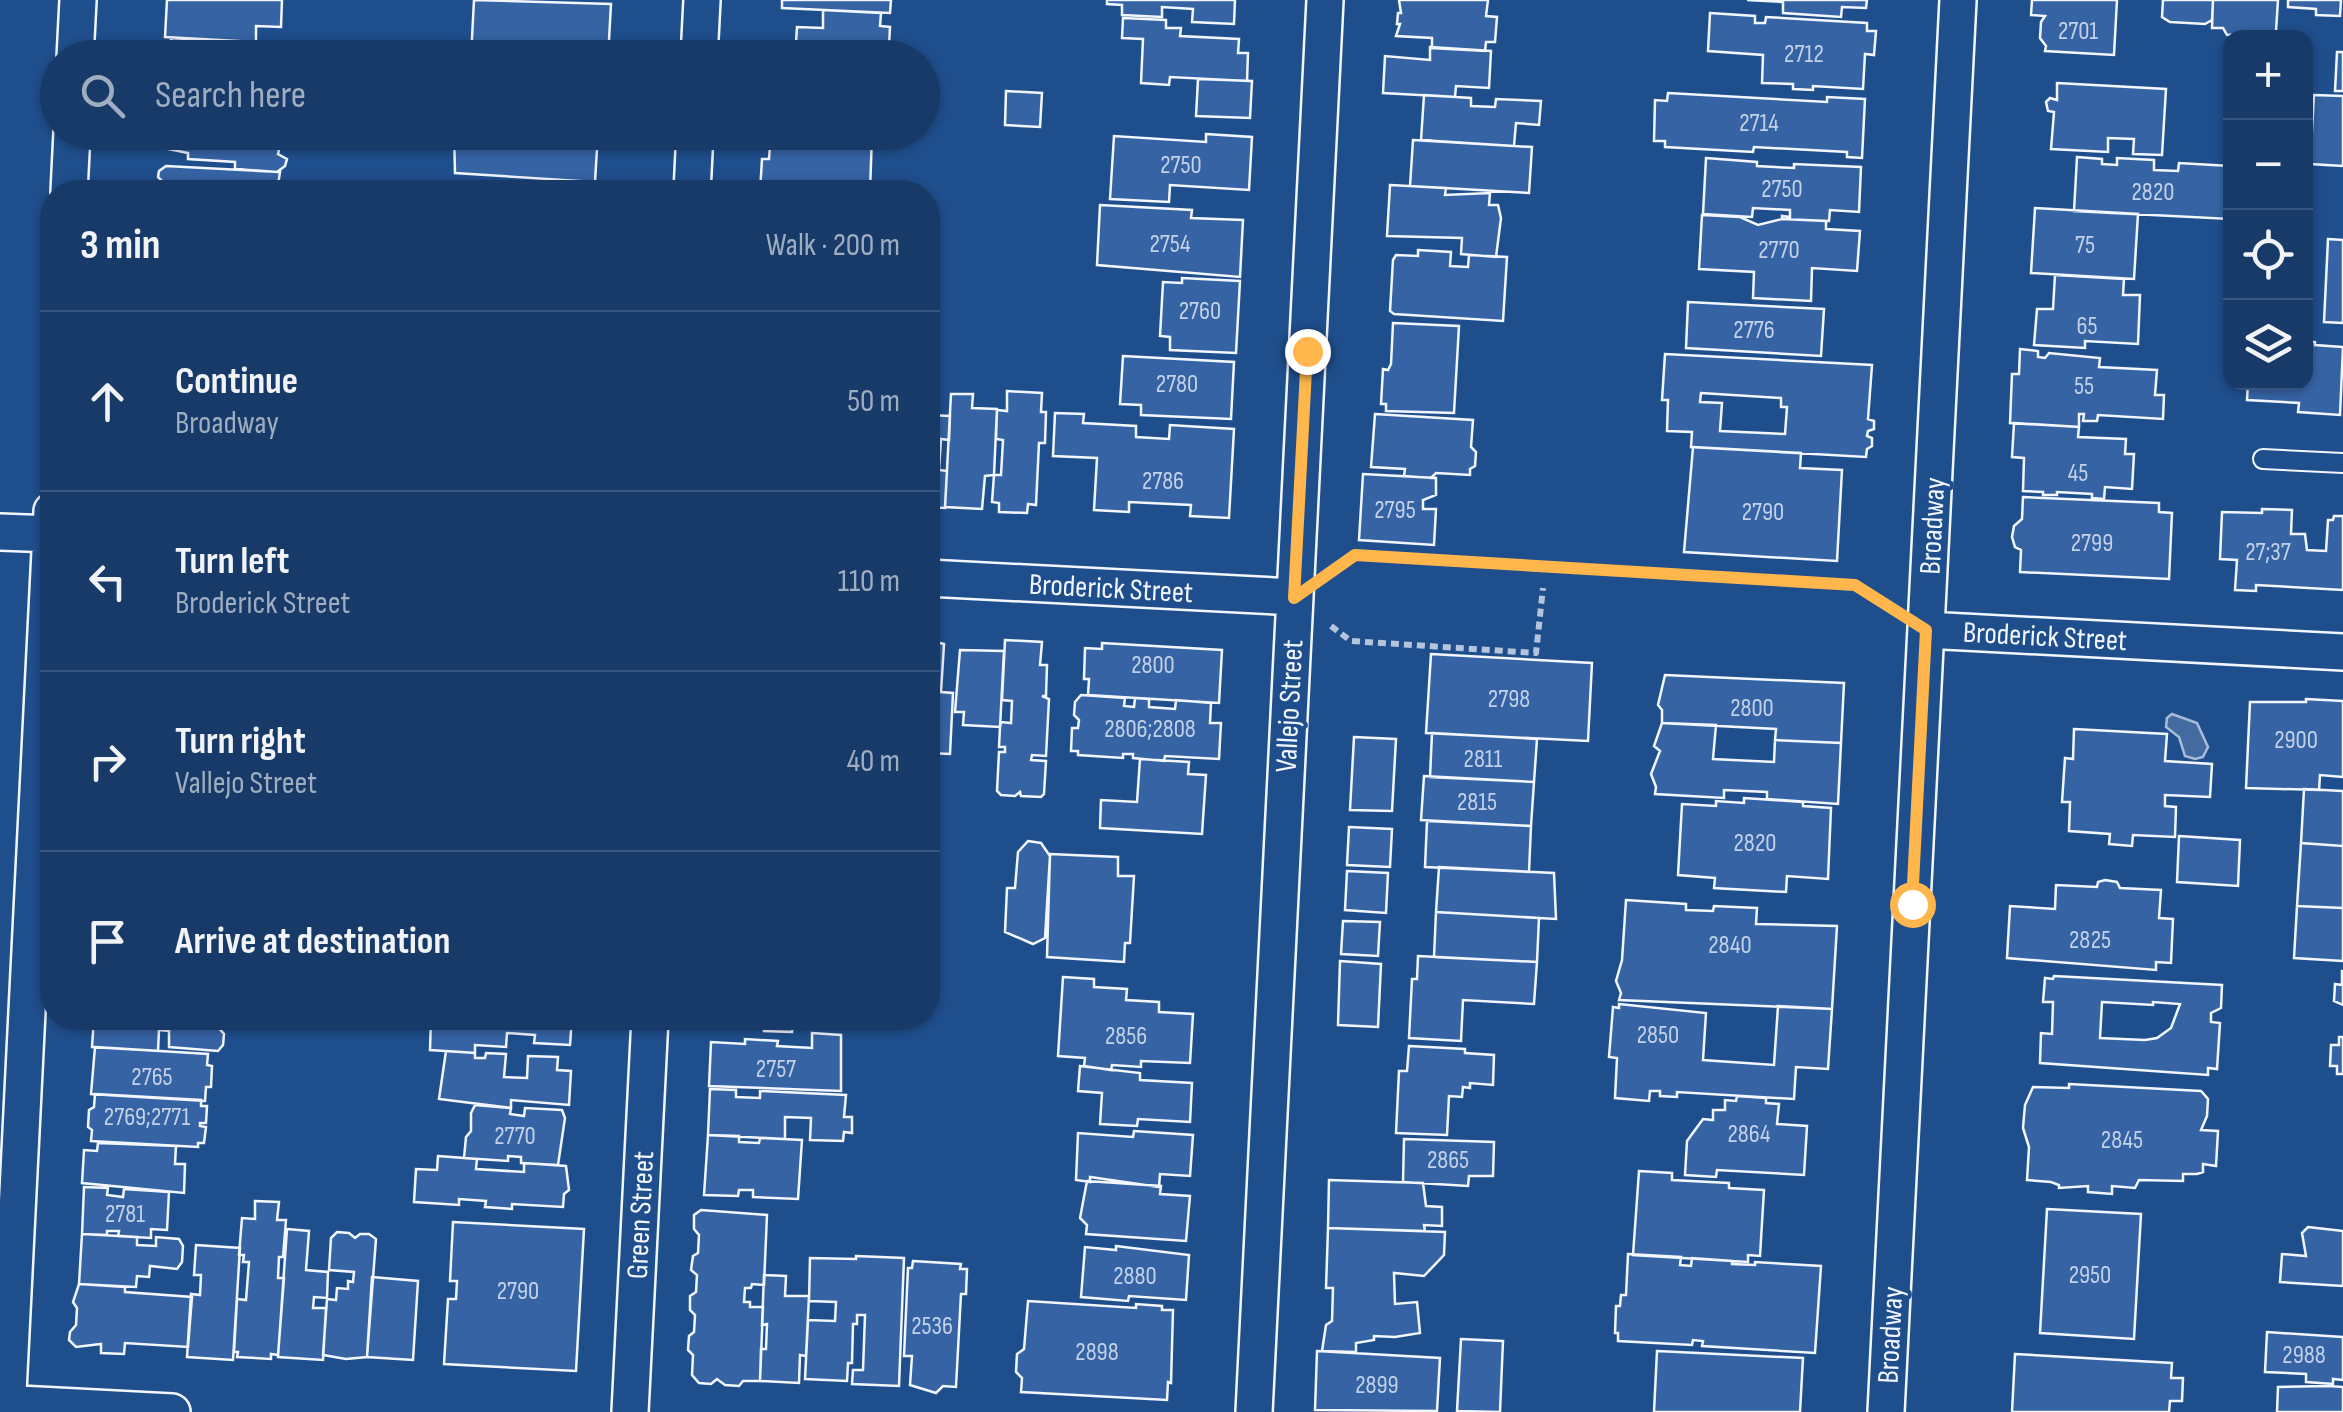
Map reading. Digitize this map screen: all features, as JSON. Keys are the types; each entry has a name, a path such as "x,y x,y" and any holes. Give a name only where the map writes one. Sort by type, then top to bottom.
{"street":[{"path":"77,40 78,0"},
{"path":"700,40 702,0"},
{"name":"Vallejo Street","path":"1254,1412 1325,0"},
{"name":"Broadway","path":"1886,1412 1958,0"},
{"path":"69,180 71,150"},
{"path":"693,180 694,150"},
{"path":"0,532 40,534"},
{"name":"Broderick Street","path":"940,579 1294,598"},
{"name":"Broderick Street","path":"1926,630 2343,652"},
{"path":"40,757 5,1406 172,1412"},
{"name":"Green Street","path":"630,1412 649,1030"}],"lane":[{"path":"2263,459 2343,463"}],"path":[{"name":"Broderick Street","path":"1294,598 1355,555 1855,585 1926,630"},
{"path":"1294,598 1351,641 1536,652 1543,588"}],"water":[{"path":"2172,714 2197,723 2208,747 2203,757 2185,756 2179,737 2166,727"}],"building":[{"path":"167,0 282,0 281,27 256,26 256,40 165,37"},
{"path":"474,0 611,4 609,40 472,40"},
{"path":"782,0 891,0 890,13 782,8"},
{"path":"1107,0 1235,0 1234,24 1192,22 1193,9 1162,7 1162,17 1122,15 1122,5 1107,4"},
{"path":"1399,0 1488,0 1486,16 1497,17 1495,42 1486,42 1485,51 1432,48 1432,38 1396,36 1401,13"},
{"path":"1747,0 1867,0 1866,8 1842,7 1841,17 1783,13 1783,2"},
{"path":"2032,0 2117,0 2114,55 2045,51 2040,38 2045,16 2031,15"},
{"path":"2163,0 2213,0 2212,20 2205,24 2170,22 2162,17"},
{"path":"2213,0 2278,0 2276,30 2212,28"},
{"path":"2288,0 2341,0 2340,16 2316,15 2316,9 2288,7"},
{"path":"823,10 881,13 880,26 890,27 889,40 796,40 797,27 823,28"},
{"path":"1710,13 1755,16 1755,23 1765,23 1766,17 1867,23 1867,31 1876,31 1874,55 1865,54 1863,89 1793,89 1793,84 1762,83 1763,55 1708,51"},
{"path":"1123,18 1166,20 1166,28 1181,28 1180,36 1239,39 1238,53 1248,53 1247,81 1170,77 1169,85 1141,83 1143,39 1122,38"},
{"path":"1430,47 1491,51 1489,88 1456,86 1455,97 1383,93 1385,56 1430,60"},
{"path":"2337,52 2343,52 2343,91 2335,91"},
{"path":"1198,79 1252,81 1250,118 1196,116"},
{"path":"2057,83 2166,89 2162,155 2133,154 2134,139 2108,138 2108,152 2051,149 2054,112 2048,111 2046,102 2050,98 2057,100"},
{"path":"1006,91 1042,93 1040,127 1005,125"},
{"path":"1668,93 1827,102 1827,97 1865,99 1862,158 1847,157 1847,152 1665,147 1665,141 1654,141 1655,100 1667,101"},
{"path":"1424,95 1471,98 1471,106 1495,107 1496,99 1541,101 1539,125 1516,123 1514,146 1421,140"},
{"path":"2314,95 2343,96 2343,166 2313,164"},
{"path":"1206,134 1252,137 1249,190 1170,185 1169,202 1110,199 1114,136 1206,142"},
{"path":"1413,140 1532,147 1529,193 1410,186"},
{"path":"174,150 279,150 278,154 287,159 277,172 235,169 235,162 188,159 188,153"},
{"path":"454,150 597,150 595,180 455,173"},
{"path":"770,150 871,150 870,180 761,180 762,159 769,159"},
{"path":"2077,157 2117,165 2117,158 2154,160 2154,170 2178,171 2179,163 2223,166 2223,219 2074,211"},
{"path":"1706,158 1757,162 1757,166 1861,167 1859,212 1830,210 1829,221 1782,219 1790,217 1790,210 1753,208 1752,217 1703,214"},
{"path":"166,166 280,172 279,180 161,180 159,171"},
{"path":"1390,185 1446,188 1445,195 1490,193 1489,205 1498,205 1501,218 1496,257 1461,254 1462,238 1387,236"},
{"path":"1100,205 1192,210 1191,218 1243,220 1240,277 1097,265"},
{"path":"2035,208 2138,214 2134,279 2031,273"},
{"path":"1702,215 1740,217 1758,225 1782,219 1826,221 1826,229 1860,231 1857,271 1812,268 1811,301 1753,298 1754,272 1699,269"},
{"path":"2328,239 2343,240 2343,323 2324,322"},
{"path":"1418,250 1451,252 1450,266 1468,267 1469,255 1507,257 1503,321 1390,311 1393,260 1396,255 1418,256"},
{"path":"2055,275 2124,279 2123,295 2140,295 2138,344 2085,341 2085,348 2034,345 2037,309 2053,309"},
{"path":"1182,278 1240,281 1236,353 1170,350 1170,337 1160,336 1163,282 1182,283"},
{"path":"1688,302 1824,309 1821,356 1686,348"},
{"path":"1393,323 1459,326 1454,413 1386,411 1386,404 1381,404 1383,369 1388,370 1391,364"},
{"path":"2313,342 2343,347 2340,415 2298,412 2299,403 2247,400 2248,390 2313,390"},
{"path":"2020,349 2038,351 2038,357 2045,358 2049,353 2100,358 2099,367 2157,370 2155,395 2164,395 2163,419 2098,415 2097,421 2083,421 2084,414 2079,414 2079,427 2010,423 2012,374 2019,374"},
{"path":"1665,354 1872,365 1868,419 1874,421 1874,429 1867,436 1872,438 1872,446 1866,457 1691,447 1692,432 1667,431 1668,400 1662,400","holes":["1701,393 1781,398 1781,407 1787,407 1785,434 1720,431 1722,403 1700,402"]},
{"path":"1123,356 1234,362 1231,419 1141,415 1141,405 1120,404"},
{"path":"1007,391 1042,393 1041,412 1046,412 1045,443 1039,443 1036,505 1028,504 1027,513 999,512 999,503 992,502 994,475 1001,475 1003,440 996,439 997,410 1007,411"},
{"path":"951,394 973,394 972,408 997,409 994,475 985,476 982,509 945,507"},
{"path":"1055,413 1084,414 1083,423 1136,426 1136,437 1169,439 1170,425 1234,429 1229,518 1190,516 1191,505 1129,502 1129,512 1094,510 1097,458 1053,456"},
{"path":"1375,414 1473,420 1471,447 1476,452 1470,475 1404,476 1405,469 1371,467"},
{"path":"940,416 950,416 949,440 941,439 940,454"},
{"path":"2014,423 2079,427 2078,437 2126,439 2125,454 2134,454 2132,489 2105,487 2104,499 2092,498 2092,494 2043,495 2023,491 2024,458 2012,457"},
{"path":"1693,447 1801,453 1800,468 1842,470 1837,561 1684,552"},
{"path":"940,470 947,471 945,508 940,508"},
{"path":"1363,474 1436,478 1436,495 1423,500 1423,509 1436,509 1434,545 1359,540"},
{"path":"2023,497 2159,503 2159,512 2172,513 2169,579 2020,572 2021,550 2015,547 2012,537 2014,526 2022,519"},
{"path":"2262,509 2292,510 2291,534 2305,534 2307,550 2326,551 2328,520 2343,516 2343,590 2256,585 2256,591 2235,590 2237,560 2220,559 2222,512 2262,513"},
{"path":"1005,640 1042,642 1040,665 1047,665 1046,696 1042,696 1049,699 1046,756 1032,755 1031,760 1046,761 1041,797 1021,796 1020,792 1015,796 1001,795 997,791 999,752 1005,752 1005,747 999,747 1001,722 1011,723 1012,701 1002,700"},
{"path":"940,643 944,644 941,692 953,693 950,754 940,754"},
{"path":"1102,643 1222,650 1219,703 1088,695 1085,648 1102,649"},
{"path":"960,650 1004,651 1000,727 963,725 964,712 955,712"},
{"path":"1431,654 1592,663 1588,741 1426,733"},
{"path":"1665,675 1844,683 1841,743 1775,740 1776,729 1662,723 1658,705"},
{"path":"1081,695 1125,698 1124,706 1134,707 1135,698 1149,699 1149,707 1175,709 1176,700 1211,703 1210,723 1221,723 1219,759 1165,756 1164,761 1133,758 1133,754 1123,754 1123,758 1078,755 1078,751 1071,751 1072,728 1078,728 1075,702"},
{"path":"2343,701 2343,777 2320,775 2319,790 2246,788 2250,702"},
{"path":"1662,723 1716,725 1713,759 1774,762 1775,740 1841,743 1838,804 1767,799 1767,792 1724,790 1724,798 1655,794 1651,774 1660,751 1654,746"},
{"path":"2074,729 2167,734 2165,761 2212,764 2210,797 2165,795 2165,806 2176,807 2175,837 2133,835 2132,846 2109,844 2110,834 2069,831 2070,802 2062,802 2065,758 2073,759"},
{"path":"1432,733 1537,739 1534,782 1430,777"},
{"path":"1354,737 1396,739 1392,811 1350,810"},
{"path":"1140,759 1189,762 1188,774 1206,775 1202,834 1100,828 1101,800 1137,802"},
{"path":"1424,776 1534,782 1531,826 1421,820"},
{"path":"2304,789 2343,791 2343,846 2301,843"},
{"path":"1744,798 1831,808 1828,879 1787,876 1786,892 1714,888 1715,878 1678,875 1682,804 1716,806 1716,801 1744,803"},
{"path":"1427,821 1531,826 1529,872 1425,867"},
{"path":"1349,827 1392,829 1390,867 1347,865"},
{"path":"2179,836 2240,840 2238,886 2177,882"},
{"path":"1028,841 1041,843 1050,856 1045,938 1033,944 1005,932 1007,888 1015,888 1018,852"},
{"path":"2301,843 2343,846 2343,908 2297,906"},
{"path":"1050,854 1118,857 1118,876 1134,876 1130,943 1125,943 1124,962 1047,957"},
{"path":"1439,867 1554,873 1556,919 1436,912"},
{"path":"1347,871 1388,873 1386,913 1345,910"},
{"path":"2098,882 2117,882 2120,888 2161,890 2159,918 2173,919 2171,963 2156,962 2156,970 2007,958 2010,906 2055,909 2056,885 2097,887"},
{"path":"1626,900 1686,904 1686,910 1713,911 1714,906 1757,908 1756,924 1837,926 1832,1009 1619,1000 1621,993 1616,981 1622,960"},
{"path":"2297,906 2343,908 2343,961 2294,958"},
{"path":"1436,912 1539,918 1537,962 1434,957"},
{"path":"1343,921 1380,922 1378,956 1341,954"},
{"path":"1418,956 1537,962 1534,1004 1463,1000 1461,1041 1409,1038 1412,979 1417,979"},
{"path":"1340,961 1381,964 1378,1027 1338,1025"},
{"path":"2342,971 2343,1005 2334,1001 2335,984 2342,985"},
{"path":"2054,976 2222,985 2221,1008 2211,1013 2211,1022 2220,1023 2217,1069 2208,1068 2208,1075 2040,1063 2041,1033 2052,1034 2053,1002 2043,1002 2045,978","holes":["2102,1002 2180,1004 2171,1028 2157,1038 2100,1038"]},
{"path":"1063,977 1094,979 1094,987 1127,989 1126,1000 1159,1002 1159,1012 1193,1014 1190,1063 1141,1061 1141,1067 1112,1065 1111,1070 1084,1066 1085,1058 1058,1056"},
{"path":"1619,1004 1706,1013 1703,1060 1774,1065 1778,1006 1832,1009 1828,1069 1796,1067 1794,1099 1677,1092 1677,1097 1660,1096 1660,1091 1650,1091 1649,1101 1615,1098 1617,1058 1609,1057 1613,1007 1619,1008"},
{"path":"93,1030 159,1030 158,1051 92,1047"},
{"path":"159,1030 220,1030 223,1045 218,1051 169,1047 169,1031"},
{"path":"431,1030 571,1030 570,1045 534,1043 535,1035 507,1033 506,1047 475,1045 475,1053 430,1050"},
{"path":"812,1033 841,1035 841,1091 709,1086 711,1042 745,1044 745,1039 812,1048"},
{"path":"2339,1037 2343,1037 2343,1074 2337,1074 2337,1066 2330,1066 2331,1045 2339,1045"},
{"path":"1409,1046 1494,1055 1493,1085 1470,1083 1470,1088 1463,1087 1462,1097 1449,1096 1447,1135 1396,1133 1399,1071 1407,1071"},
{"path":"95,1047 208,1054 211,1087 206,1087 205,1101 91,1094"},
{"path":"446,1051 475,1053 475,1058 485,1058 486,1053 506,1054 504,1077 527,1078 528,1056 558,1057 557,1070 571,1071 569,1105 511,1100 511,1108 439,1099"},
{"path":"1080,1066 1140,1073 1140,1080 1192,1083 1190,1122 1138,1119 1137,1126 1100,1124 1102,1093 1078,1091"},
{"path":"2069,1084 2201,1091 2208,1099 2201,1130 2218,1131 2216,1166 2203,1164 2203,1172 2183,1174 2183,1181 2139,1180 2135,1188 2112,1186 2112,1194 2088,1192 2088,1186 2059,1188 2051,1182 2027,1180 2025,1105 2033,1087 2069,1088"},
{"path":"710,1089 736,1090 736,1097 760,1098 760,1091 846,1095 844,1117 852,1117 852,1133 844,1132 843,1141 810,1140 811,1118 785,1117 785,1139 708,1135"},
{"path":"95,1094 201,1100 201,1106 207,1106 206,1123 200,1123 206,1127 204,1143 198,1143 198,1147 91,1141 89,1110 94,1107"},
{"path":"1737,1096 1766,1098 1766,1103 1779,1104 1777,1124 1807,1126 1804,1175 1717,1170 1716,1177 1685,1175 1687,1141 1703,1119 1713,1120 1713,1110 1725,1110 1725,1100 1736,1101"},
{"path":"475,1105 511,1108 510,1114 524,1116 525,1108 562,1110 565,1118 558,1165 521,1163 521,1157 508,1156 508,1161 464,1158"},
{"path":"1134,1131 1193,1135 1190,1176 1160,1174 1159,1187 1090,1177 1090,1182 1076,1180 1078,1133 1133,1137"},
{"path":"708,1135 739,1136 739,1142 759,1143 760,1138 802,1140 798,1199 753,1197 753,1190 739,1190 738,1196 704,1195"},
{"path":"1404,1139 1494,1142 1493,1176 1469,1176 1468,1186 1403,1182"},
{"path":"98,1143 176,1146 175,1164 185,1164 184,1193 82,1183 84,1150 97,1151"},
{"path":"438,1156 477,1159 476,1169 524,1172 524,1163 566,1166 569,1190 564,1194 563,1207 485,1207 486,1201 459,1199 459,1205 414,1202 416,1169 437,1170"},
{"path":"1639,1171 1672,1173 1672,1180 1729,1183 1729,1188 1764,1190 1760,1256 1748,1255 1748,1262 1633,1255"},
{"path":"1329,1180 1423,1183 1426,1206 1442,1207 1442,1226 1424,1225 1425,1231 1328,1228"},
{"path":"1087,1181 1161,1186 1160,1194 1190,1196 1186,1241 1086,1234 1087,1225 1080,1218"},
{"path":"84,1187 108,1188 107,1195 123,1197 124,1189 169,1192 167,1230 151,1229 151,1238 118,1236 119,1231 107,1231 107,1235 82,1234"},
{"path":"255,1201 279,1202 277,1220 286,1220 283,1257 279,1257 278,1278 284,1278 278,1355 271,1354 271,1359 237,1357 238,1352 234,1352 237,1299 246,1300 249,1262 243,1262 244,1255 239,1255 242,1218 255,1219"},
{"path":"2047,1209 2141,1214 2134,1339 2040,1333"},
{"path":"701,1210 767,1215 764,1285 745,1288 744,1302 750,1302 750,1307 763,1307 760,1381 743,1381 739,1386 725,1385 717,1379 711,1384 699,1383 692,1375 693,1355 688,1350 695,1315 690,1310 690,1296 696,1292 697,1275 691,1270 693,1256 698,1253 699,1235 694,1229 694,1215"},
{"path":"453,1222 584,1229 576,1371 444,1364 448,1299 456,1299 457,1281 450,1281"},
{"path":"2308,1227 2343,1231 2343,1286 2280,1282 2282,1254 2306,1256 2302,1233"},
{"path":"1328,1228 1445,1232 1444,1255 1424,1276 1394,1273 1395,1304 1417,1302 1420,1333 1374,1336 1374,1340 1356,1343 1356,1352 1322,1351 1326,1325 1332,1321 1333,1288 1326,1288"},
{"path":"287,1229 309,1231 306,1270 328,1272 327,1298 314,1297 313,1308 326,1308 323,1360 278,1357"},
{"path":"337,1232 355,1238 369,1234 376,1239 367,1357 323,1355 327,1299 336,1300 337,1288 348,1289 348,1281 353,1282 354,1272 329,1270 331,1238"},
{"path":"82,1234 137,1237 137,1245 156,1246 156,1237 179,1239 183,1246 182,1262 177,1269 150,1266 149,1277 137,1276 136,1287 79,1284"},
{"path":"196,1245 240,1248 233,1360 187,1357 191,1294 200,1295 201,1275 194,1275"},
{"path":"1116,1246 1189,1255 1186,1300 1081,1297 1085,1247 1116,1250"},
{"path":"1628,1254 1681,1257 1680,1265 1691,1266 1692,1258 1732,1264 1821,1266 1815,1353 1702,1346 1703,1341 1693,1340 1692,1345 1618,1341 1616,1306 1620,1306 1621,1295 1626,1295"},
{"path":"810,1258 904,1258 899,1386 852,1384 853,1370 863,1370 865,1315 857,1315 857,1324 853,1324 852,1363 848,1363 847,1381 805,1379 808,1320 835,1321 836,1302 809,1301"},
{"path":"913,1261 961,1264 960,1269 967,1269 966,1294 961,1294 956,1387 943,1386 936,1393 910,1385 912,1356 904,1356 908,1268 912,1268"},
{"path":"764,1275 786,1276 785,1296 809,1296 806,1356 800,1355 799,1383 760,1381 767,1324 762,1325"},
{"path":"372,1277 418,1281 413,1360 367,1357"},
{"path":"79,1284 192,1297 188,1347 125,1343 124,1354 101,1353 101,1344 76,1347 69,1340 76,1325 77,1308 73,1302"},
{"path":"1028,1301 1136,1308 1136,1304 1173,1310 1167,1400 1021,1392 1017,1354 1024,1349"},
{"path":"2267,1332 2343,1337 2343,1380 2333,1379 2333,1384 2306,1382 2306,1374 2265,1372"},
{"path":"1461,1339 1503,1341 1500,1412 1457,1411"},
{"path":"1317,1351 1440,1358 1437,1411 1315,1410"},
{"path":"1657,1351 1803,1358 1800,1412 1654,1412"},
{"path":"2015,1354 2172,1363 2171,1378 2183,1378 2182,1401 2170,1401 2169,1412 2012,1412"},
{"path":"2278,1387 2343,1387 2343,1412 2277,1412"}],"route":[{"path":"1307,351 1294,598 1355,555 1855,585 1926,630 1912,904"}]}
